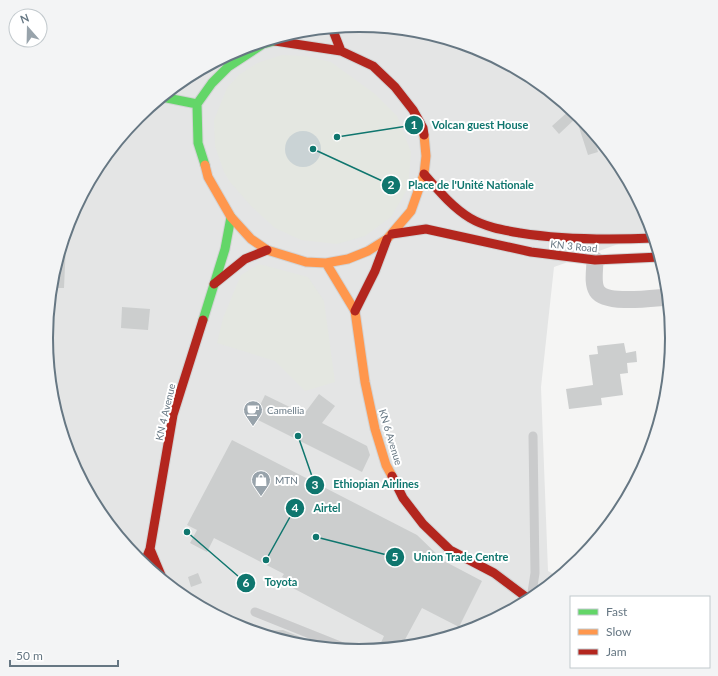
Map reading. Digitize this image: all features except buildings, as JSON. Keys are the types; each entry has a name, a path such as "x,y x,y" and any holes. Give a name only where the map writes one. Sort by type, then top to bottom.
{"main road":[{"path":"334,33 341,51"},
{"path":"248,53 228,67 212,83 197,104 198,143 208,177 231,217 251,239 268,250 306,262 326,263 348,259 368,251 390,236 411,211 424,174 426,156 423,128 413,110 395,87 373,66 341,51 286,41"},
{"path":"227,62 228,67"},
{"path":"169,98 197,104"},
{"name":"KN 3 Road","path":"424,174 440,192 466,216 492,228 562,239 600,240 648,238"},
{"name":"KN 4 Avenue","path":"147,558 150,549 173,415 225,249 231,217"},
{"name":"KN 3 Road","path":"390,236 426,229 531,252 595,260 654,257"},
{"path":"355,311 375,271 390,236"},
{"path":"214,284 238,263 253,254 268,250"},
{"name":"KN 6 Avenue","path":"326,263 355,311 365,382 376,429 386,465 403,498 423,524 450,550 494,573 524,595"},
{"path":"150,549 158,569"}],"street":[{"path":"595,260 594,284 600,295 607,298 618,299 662,297"}],"lane":[{"path":"532,590 535,572 533,436"},
{"path":"255,612 330,642"}],"shaded area":[{"path":"359,32 379,33 438,42 476,55 512,73 545,95 561,108 589,136 602,152 624,185 647,234 554,267 541,387 548,571 554,574 512,603 476,621 457,628 438,634 399,641 359,644 339,643 280,634 242,621 206,603 173,581 157,568 129,540 116,524 94,491 76,455 69,436 63,417 56,378 53,338 54,318 63,259 76,221 94,185 116,152 129,136 157,108 173,95 206,73 242,55 261,48 280,42 319,35"},
{"path":"282,55 305,56 331,62 375,94 397,116 411,152 408,188 391,217 365,236 337,244 301,240 275,228 251,206 230,182 224,172 215,146 214,120 227,88 239,75 257,63"},
{"path":"307,131 316,136 320,142 320,156 316,162 307,167 299,167 290,162 286,156 285,145 290,136 296,132"},
{"path":"259,264 308,277 324,301 335,382 305,391 275,361 217,343 223,318 241,275"}],"traffic: fast":[{"path":"205,165 198,143 197,104 212,83 228,67 252,51"},
{"path":"169,98 197,104"},
{"path":"203,320 225,249 231,217"}],"traffic: slow":[{"path":"205,165 208,177 231,217 251,239 267,250 306,262 326,263 348,259 368,251 387,239 411,211 424,174 426,156 424,135"},
{"path":"326,263 355,311 365,382 375,429 386,465 392,476"}],"traffic: jam":[{"path":"334,33 341,51"},
{"path":"281,42 341,51 373,66 395,87 413,110 423,128 424,135"},
{"path":"424,174 463,214 482,224 494,228 514,232 570,238 648,238"},
{"path":"392,234 426,229 531,252 595,260 654,257"},
{"path":"355,311 375,271 387,239"},
{"path":"214,284 245,259 267,250"},
{"path":"147,558 150,549 173,415 203,320"},
{"path":"392,476 403,498 423,524 450,550 494,573 524,595"},
{"path":"150,549 158,569"}],"place":[{"name":"Volcan guest House","path":"337,137"},
{"name":"Place de l'Unité Nationale","path":"313,149"},
{"name":"Camellia","path":"253,427"},
{"name":"Ethiopian Airlines","path":"298,436"},
{"name":"MTN","path":"261,497"},
{"name":"Toyota","path":"187,532"},
{"name":"Union Trade Centre","path":"316,537"},
{"name":"Airtel","path":"266,560"}]}
